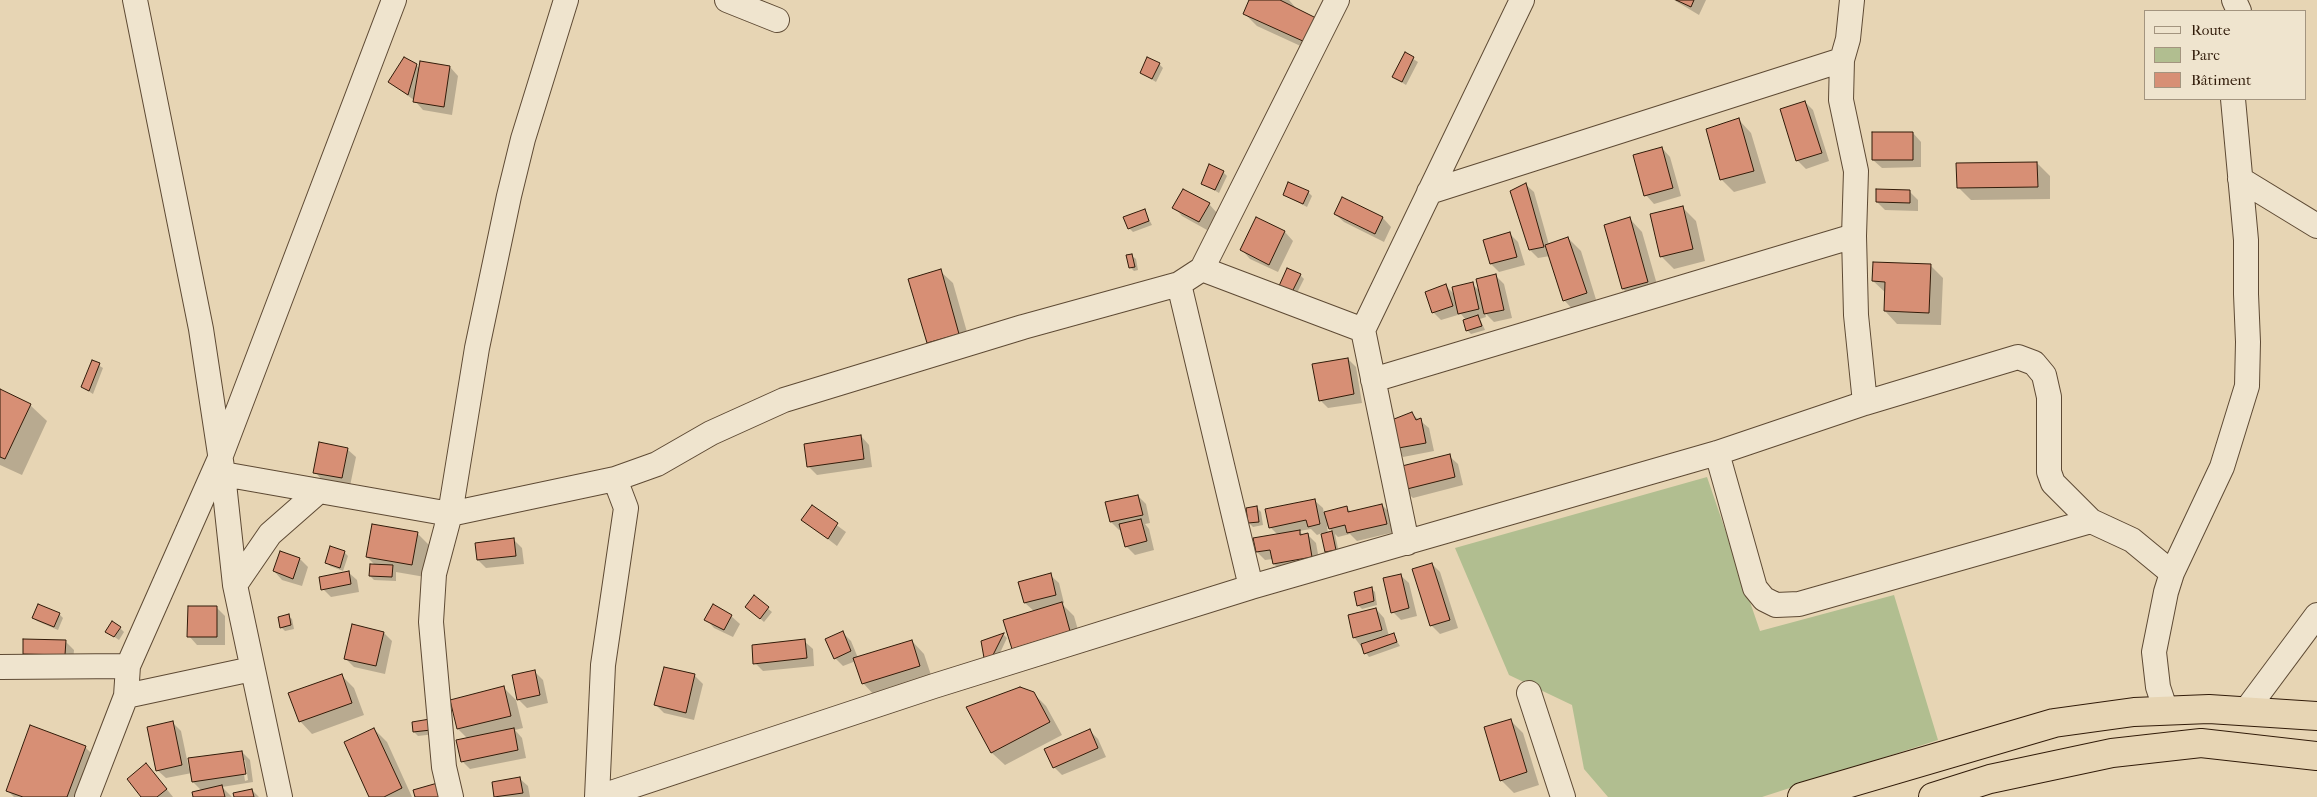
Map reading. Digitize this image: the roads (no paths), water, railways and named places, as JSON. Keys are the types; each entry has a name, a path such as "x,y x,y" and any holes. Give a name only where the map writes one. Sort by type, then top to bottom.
{"highway":[{"path":"1802,797 2054,724 2134,712 2209,709 2244,713 2317,716"},
{"path":"1933,797 1990,779 2112,753 2201,743 2317,756"}],"street":[{"path":"135,0 202,329 222,466 235,585 280,797"},
{"path":"87,797 126,696 128,666 222,466 394,0"},
{"path":"451,797 444,767 431,622 434,574 450,514 477,348 509,196 523,139 566,0"},
{"path":"727,0 777,20"},
{"path":"222,466 319,491 450,514 615,479 657,464 711,433 784,400 1032,324 1179,284 1202,269 1337,0"},
{"path":"1407,543 1363,330 1522,0"},
{"path":"1852,0 1848,39 1842,60 1841,100 1853,152 1856,179 1854,236 1856,315 1865,403"},
{"path":"1429,192 1842,60"},
{"path":"2166,711 2158,687 2154,652 2166,592 2172,573 2222,467 2247,386 2246,240 2233,100"},
{"path":"2240,179 2317,226"},
{"path":"1373,380 1854,236"},
{"path":"1202,269 1363,330"},
{"path":"1179,284 1250,587"},
{"path":"615,479 626,508 603,665 598,797 934,686 1250,587 1717,453 1865,403 2018,357 2034,363 2044,375 2049,397 2050,477 2053,483 2091,521 2132,540 2172,573"},
{"path":"1717,453 1755,588 1764,599 1776,605 1799,604 2091,521"},
{"path":"235,585 270,534 319,491"},
{"path":"2244,713 2317,615"},
{"path":"0,667 128,666"},
{"path":"126,696 252,669"},
{"path":"1528,693 1563,797"}]}
